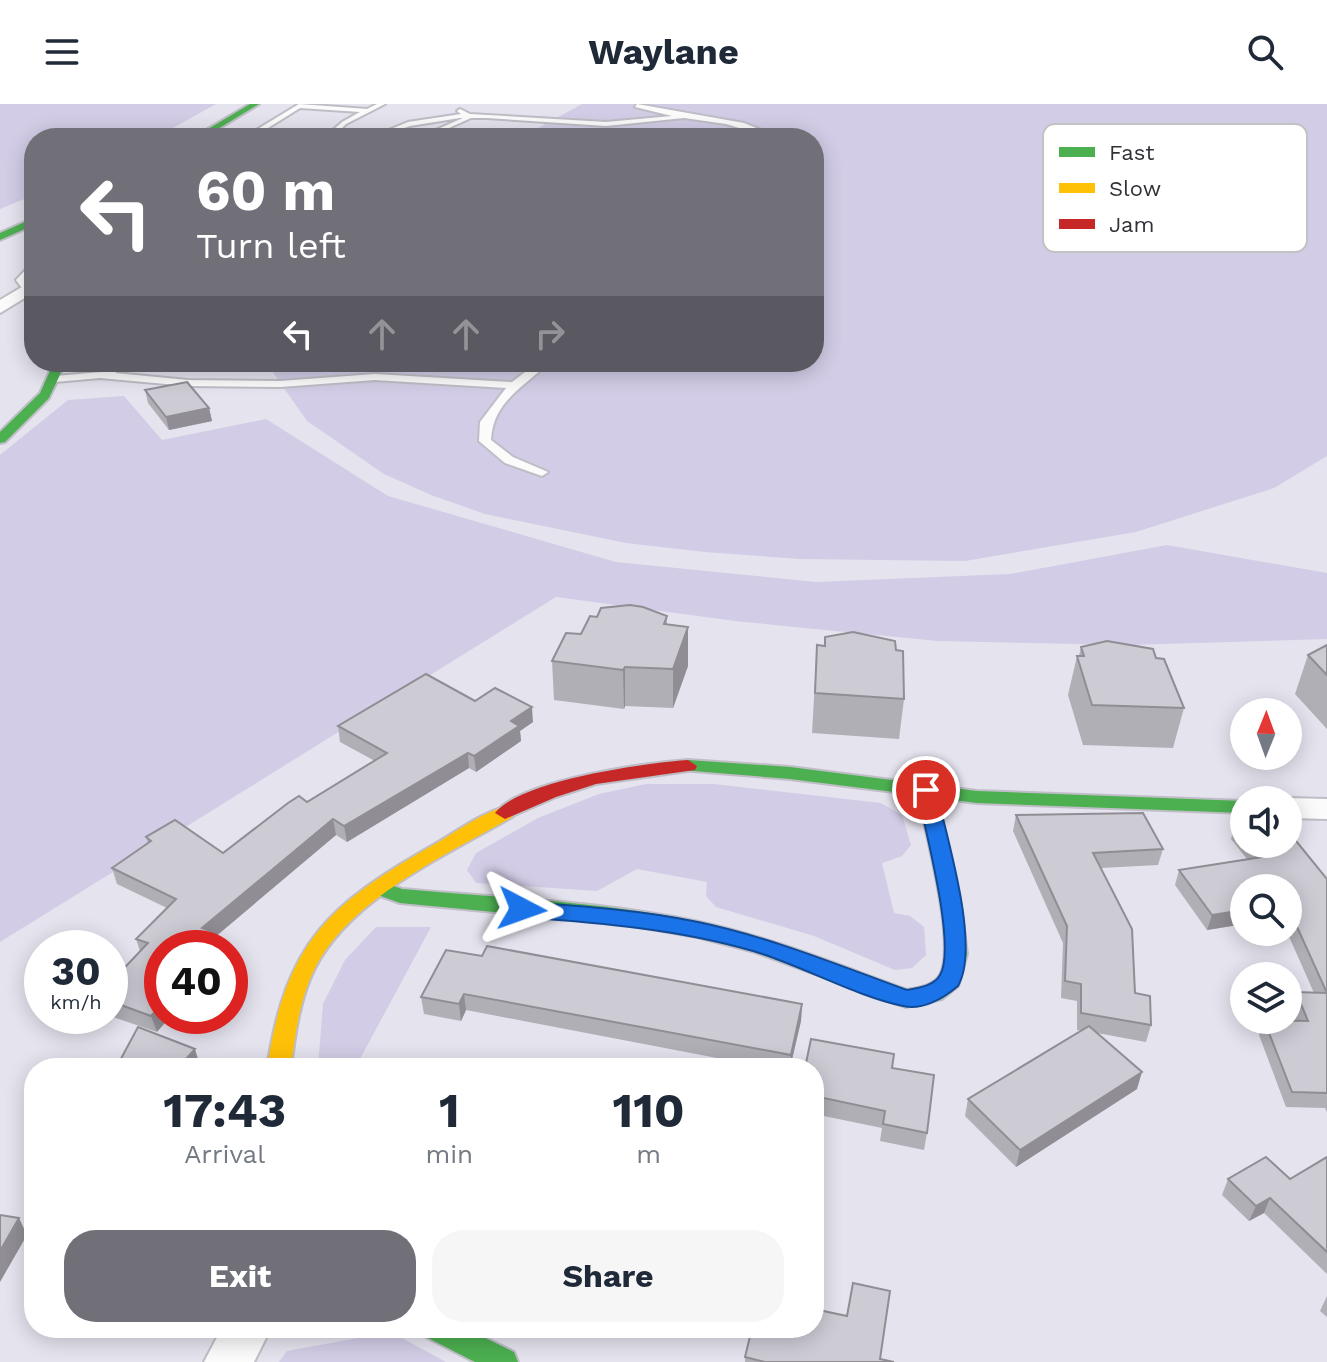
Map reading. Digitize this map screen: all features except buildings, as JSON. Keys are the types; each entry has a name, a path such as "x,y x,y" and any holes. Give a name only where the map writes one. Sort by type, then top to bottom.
{"street":[{"path":"214,128 255,104"},
{"path":"0,237 24,226"},
{"path":"0,308 24,293"},
{"path":"0,439 44,396 57,372"},
{"path":"281,1058 291,1006 315,949 354,908 520,804 603,774 667,767 719,768 976,797 1230,806"},
{"path":"382,889 400,896 622,917 697,929 760,945 906,999 934,993 950,980 956,954 950,899 926,790"},
{"path":"1302,808 1327,809"},
{"path":"228,1362 242,1338"},
{"path":"456,1338 504,1362"}],"lane":[{"path":"339,128 382,104"},
{"path":"263,128 299,106 367,111"},
{"path":"637,106 681,117"},
{"path":"444,128 469,117 455,108"},
{"path":"395,128 426,114 455,108 620,125 681,117 720,119 759,128"},
{"path":"68,372 188,383 280,384 375,377 514,385"},
{"path":"100,375 108,372"},
{"path":"532,372 514,385 486,422 485,441 509,460 542,472"}],"shaded area":[{"path":"0,104 216,104 173,128 24,128 24,199 0,209"},
{"path":"582,104 1327,104 1327,456 1274,488 1136,532 965,561 800,559 626,543 485,514 431,495 384,474 307,421 273,372 824,372 824,128 538,128"},
{"path":"124,396 162,440 266,419 388,496 616,562 816,582 1010,574 1167,545 1327,573 1327,639 1130,645 938,641 735,621 556,597 0,942 0,455 68,400"},
{"path":"646,784 714,784 881,803 902,815 911,845 902,856 882,863 894,913 910,916 924,927 926,955 912,968 895,970 814,936 716,907 706,896 707,882 637,869 597,891 476,883 467,870 476,853 538,818 599,794"},
{"path":"376,927 431,927 361,1058 319,1058 323,1004 345,960"},
{"path":"358,1338 402,1338 446,1362 279,1362 287,1351"}],"traffic: fast":[{"path":"214,128 255,104"},
{"path":"0,237 24,226"},
{"path":"0,439 45,395 55,372"},
{"path":"688,766 790,773 977,797 1230,806"},
{"path":"382,889 400,896 622,917 697,929 760,945 906,999 934,993 950,980 956,954 950,899 926,790"},
{"path":"456,1338 504,1362"}],"traffic: slow":[{"path":"281,1058 292,1001 307,962 345,915 396,876 505,813"}],"traffic: jam":[{"path":"505,813 549,793 594,779 640,770 688,766"}],"route":[{"path":"522,909 622,917 697,929 760,945 906,999 934,993 950,980 956,954 950,899 926,790"}]}
